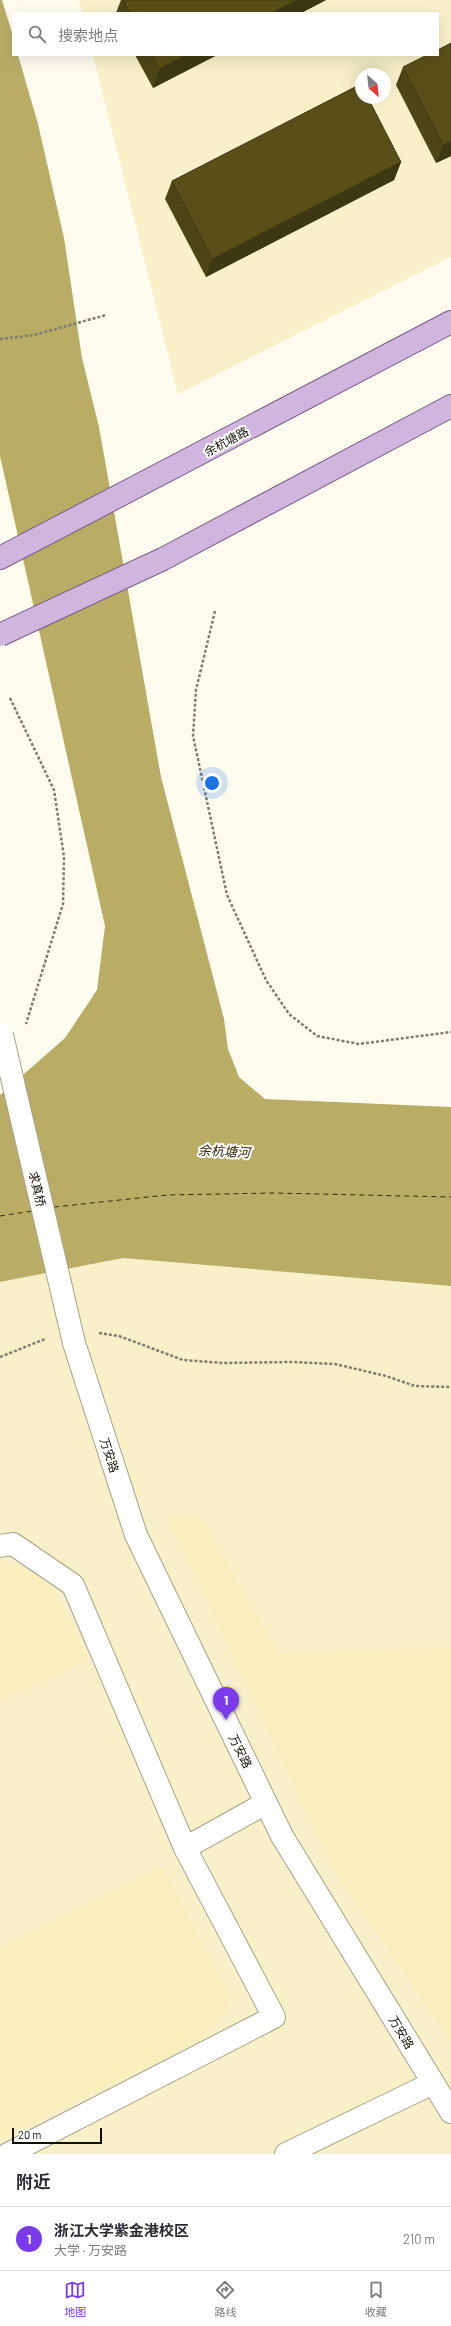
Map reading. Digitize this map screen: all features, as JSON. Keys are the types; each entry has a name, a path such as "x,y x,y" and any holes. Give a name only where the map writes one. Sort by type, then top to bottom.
{"main road":[{"name":"余杭塘路","path":"0,558 149,482 451,322"},
{"path":"0,635 163,558 451,406"}],"street":[{"name":"求真桥","path":"1,1032 74,1343"},
{"name":"万安路","path":"74,1343 136,1535 282,1836 451,2112"},
{"path":"0,1546 13,1544 73,1584 185,1848 274,2017 8,2154"},
{"path":"185,1848 266,1803"},
{"path":"286,2154 433,2083"}],"path":[{"path":"0,339 34,335 106,315"},
{"path":"215,611 196,690 193,736 227,895 266,980 289,1014 317,1036 359,1044 451,1032"},
{"path":"10,698 54,790 64,857 63,904 33,1007 24,1027"},
{"path":"96,1332 119,1336 183,1360 223,1363 293,1362 336,1364 386,1376 415,1386 451,1387"},
{"path":"0,1357 52,1337"}],"shaded area":[{"path":"79,0 451,0 451,257 178,394 93,56 439,56 439,12 82,12"},
{"path":"123,1258 451,1286 451,2154 0,2154 0,1282"},
{"path":"168,1517 202,1519 279,1654 451,1648 451,2042 332,1866"},
{"path":"0,1560 33,1570 53,1588 89,1659 0,1701"},
{"path":"163,1868 230,1996 226,2014 200,2040 0,2140 0,1949"}],"water":[{"name":"余杭塘河","path":"0,0 2,0 12,33 12,56 18,56 38,124 64,238 82,358 99,427 161,777 224,1019 228,1049 239,1077 265,1099 451,1107 451,1286 123,1258 0,1282 0,1095 65,1038 97,990 105,926 0,456"}],"building":[{"path":"123,0 297,0 273,12 129,12"},
{"path":"451,43 451,141 443,145 403,67 425,56 439,56 439,49"},
{"path":"152,56 185,56 159,69"},
{"path":"355,87 355,104 371,104 401,162 212,259 172,181"}],"ferry route":[{"path":"54,1207 167,1195 274,1193 451,1197"},
{"path":"0,1216 33,1211"}],"place":[{"name":"浙江大学紫金港校区","path":"226,1720"}]}
